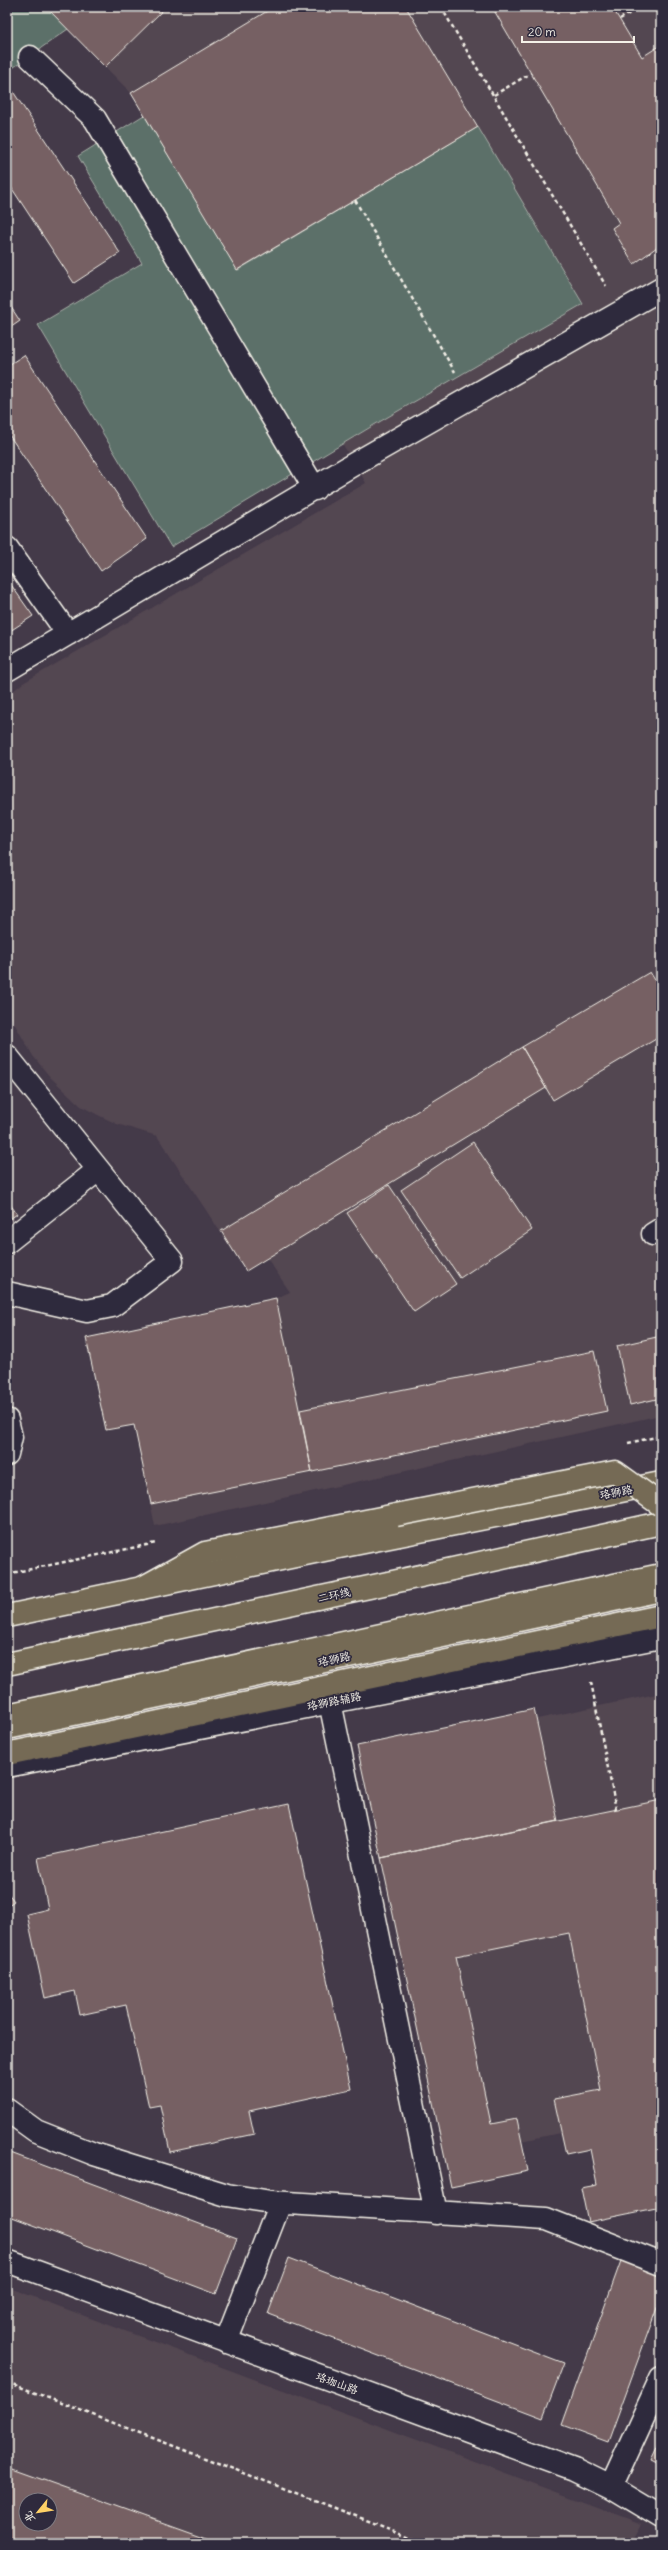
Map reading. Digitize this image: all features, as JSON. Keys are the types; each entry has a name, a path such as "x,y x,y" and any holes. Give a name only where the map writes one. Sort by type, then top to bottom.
{"main road":[{"path":"142,1588 205,1553 615,1472 661,1505"},
{"name":"珞狮路","path":"7,1616 661,1484"},
{"name":"二环线","path":"7,1664 407,1579 661,1523"},
{"path":"7,1715 661,1575"},
{"name":"珞狮路","path":"7,1728 661,1590"},
{"path":"7,1754 661,1616"}],"street":[{"path":"30,57 95,119 315,489"},
{"path":"7,670 471,398 661,289"},
{"path":"7,548 68,634"},
{"path":"7,1056 172,1261 112,1306 87,1311 7,1293"},
{"path":"7,1242 98,1170"},
{"path":"7,1420 11,1437 7,1454"},
{"name":"珞狮路辅路","path":"7,1766 661,1637"},
{"path":"330,1702 436,2213"},
{"path":"7,2110 36,2130 94,2154 227,2194 252,2200 546,2219 661,2264"},
{"path":"226,2342 280,2203"},
{"name":"珞珈山路","path":"7,2262 574,2469 611,2487 661,2517"},
{"path":"611,2487 661,2378"}],"path":[{"path":"441,7 621,312"},
{"path":"620,19 640,7"},
{"path":"494,95 531,73"},
{"path":"355,200 471,398"},
{"path":"590,1678 616,1809"},
{"path":"7,2390 8,2383 426,2543"}],"shaded area":[{"path":"46,7 661,7 661,1415 155,1526 134,1425 106,1430 86,1338 276,1298 290,1292 267,1258 246,1271 157,1136 117,1124 81,1106 50,1077 33,1056 7,1011 7,696 23,683 366,483 131,93"},
{"path":"661,1693 661,2207 588,2222 581,2188 597,2184 590,2149 566,2154 560,2133 522,2141 528,2171 451,2187 381,1858 558,1821 537,1719"},
{"path":"7,2287 642,2524 631,2543 7,2543"}],"green space":[{"path":"7,7 46,7 68,29 7,72"},
{"path":"144,115 238,270 478,127 583,304 374,425 171,547 38,325 142,263 78,156"}],"building":[{"path":"46,7 166,7 105,67"},
{"path":"274,7 406,7 478,127 237,270 131,93"},
{"path":"492,7 612,7 642,57 661,45 661,244 634,264 612,228 619,223"},
{"path":"12,90 120,253 74,283 7,181 7,93"},
{"path":"7,301 20,321 7,330"},
{"path":"24,355 147,539 101,571 7,432 7,366"},
{"path":"7,579 33,616 7,633"},
{"path":"650,972 661,990 661,1036 553,1100 522,1047"},
{"path":"522,1047 546,1088 246,1271 221,1231"},
{"path":"473,1142 532,1230 460,1278 401,1190"},
{"path":"389,1185 456,1284 414,1312 347,1213"},
{"path":"7,1200 17,1214 7,1221"},
{"path":"276,1298 312,1472 151,1504 134,1425 106,1430 86,1338"},
{"path":"661,1336 661,1398 630,1405 617,1346"},
{"path":"594,1351 607,1411 312,1472 300,1410"},
{"path":"534,1709 558,1821 381,1858 357,1746"},
{"path":"661,1800 661,2207 588,2222 581,2188 597,2185 590,2149 566,2154 554,2099 601,2090 569,1933 456,1956 491,2124 517,2119 528,2171 451,2187 381,1858"},
{"path":"289,1804 351,2089 249,2111 254,2134 170,2152 160,2105 149,2107 126,2005 80,2015 75,1991 45,1998 27,1914 48,1909 38,1858"},
{"path":"7,1892 14,1901 7,1906"},
{"path":"8,2152 237,2238 216,2294 7,2215"},
{"path":"289,2258 564,2363 543,2418 268,2314"},
{"path":"622,2258 661,2273 661,2297 608,2442 562,2425"},
{"path":"661,2438 661,2464 651,2459"},
{"path":"7,2467 220,2543 7,2543"}]}
